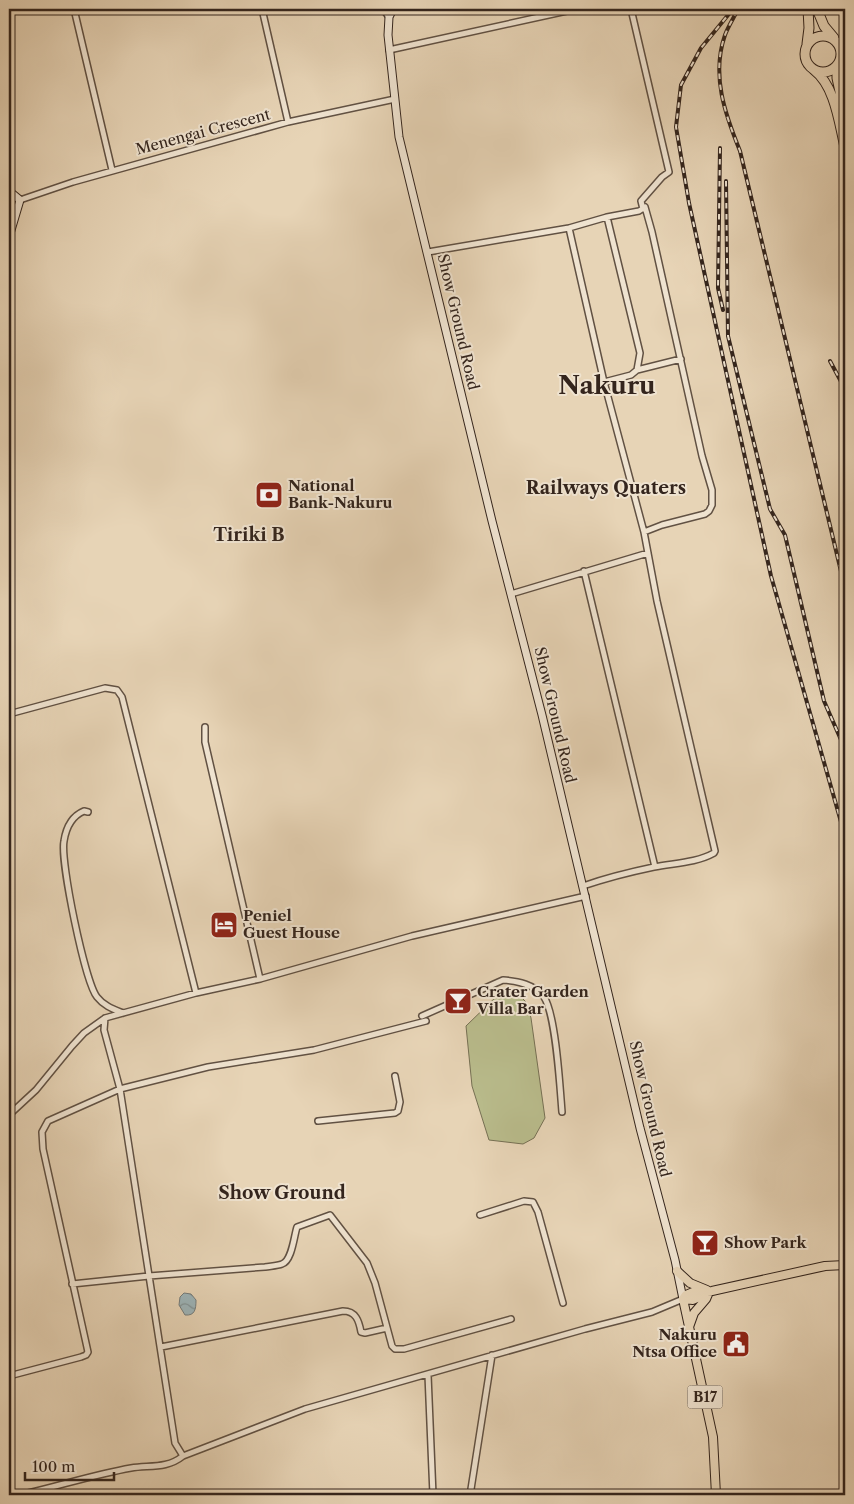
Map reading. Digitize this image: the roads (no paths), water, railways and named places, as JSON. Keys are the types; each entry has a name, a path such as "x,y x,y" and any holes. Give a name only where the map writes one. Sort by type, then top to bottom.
{"highway":[{"path":"808,9 809,28 804,56 814,70 821,75 828,89 845,147"},
{"path":"817,9 824,26 841,47"},
{"path":"807,44 817,36 824,35 841,47"},
{"path":"841,47 836,72 845,114"},
{"path":"814,70 826,72 837,66"}],"main road":[{"path":"389,17 393,9"},
{"name":"Show Ground Road","path":"389,17 389,50 400,137 492,521 535,686 586,896 642,1138 683,1300"},
{"path":"9,191 20,200 9,237"},
{"path":"683,1300 686,1295 693,1292 710,1292 825,1266 845,1265"},
{"path":"677,1271 690,1283 710,1292"},
{"path":"689,1327 694,1313 710,1292"},
{"name":"B17","path":"683,1300 713,1437 716,1495"}],"street":[{"path":"74,9 112,170"},
{"path":"262,9 288,122"},
{"path":"383,9 389,17"},
{"path":"389,50 576,9"},
{"path":"631,9 669,172 662,177 641,201 642,209"},
{"name":"Menengai Crescent","path":"20,200 112,170 288,122 395,99"},
{"path":"428,252 569,228 607,217 638,212 645,207 702,456 712,490 713,501 709,512 705,514 662,525 644,532"},
{"path":"607,217 640,353 637,370"},
{"path":"569,228 604,382 644,532 673,673 715,848 714,853 707,857 603,879 583,886"},
{"path":"604,382 631,374 637,370 681,358"},
{"path":"511,594 648,553"},
{"path":"584,571 656,867"},
{"path":"9,714 105,688 117,690 122,697 196,993"},
{"path":"204,727 205,742 260,979"},
{"path":"88,812 79,813 66,829 63,854 66,877 87,972 96,996 110,1008 124,1013"},
{"path":"9,1115 36,1090 84,1033 104,1018 196,993 260,979 412,936 500,914 586,896"},
{"path":"422,1016 502,980 516,980 528,984 537,990 545,998 552,1023 562,1112"},
{"path":"104,1018 104,1030 120,1090 175,1443 183,1456"},
{"path":"9,1376 86,1355 88,1348 43,1150 43,1127 48,1120 120,1090 208,1066 314,1050 426,1021"},
{"path":"318,1121 395,1114 398,1111 400,1102 395,1076"},
{"path":"480,1215 524,1201 533,1202 538,1212 563,1304"},
{"path":"72,1284 282,1264 286,1262 290,1253 297,1227 330,1214 367,1263 375,1283 392,1346 398,1350 511,1319"},
{"path":"28,1493 132,1468 155,1467 177,1461 183,1456 305,1409 585,1329 652,1312 683,1300"},
{"path":"161,1347 344,1311 349,1311 357,1318 361,1332 365,1333 387,1328"},
{"path":"477,1495 473,1494 471,1489 492,1355"},
{"path":"428,1374 433,1495"},
{"path":"531,1495 536,1495"}],"water":[{"path":"184,1293 191,1294 196,1300 193,1313 188,1315 185,1315 179,1305 180,1297"}],"railway":[{"path":"733,9 701,48 681,85 676,127 689,203 771,576 845,836"},
{"path":"737,11 726,32 721,50 719,65 722,94 729,123 740,151 845,588"},
{"path":"720,148 718,288 723,310"},
{"path":"726,181 728,336 770,509 785,535 824,701 845,749"},
{"path":"830,361 845,389"}],"place":[{"name":"National Bank-Nakuru","path":"269,495"},
{"name":"Peniel Guest House","path":"224,925"},
{"name":"Crater Garden Villa Bar","path":"458,1001"},
{"name":"Show Park","path":"705,1243"},
{"name":"Nakuru Ntsa Office","path":"736,1344"}],"district":[{"name":"Nakuru","path":"607,385"},
{"name":"Railways Quaters","path":"606,488"},
{"name":"Tiriki B","path":"249,535"},
{"name":"Show Ground","path":"282,1193"}]}
